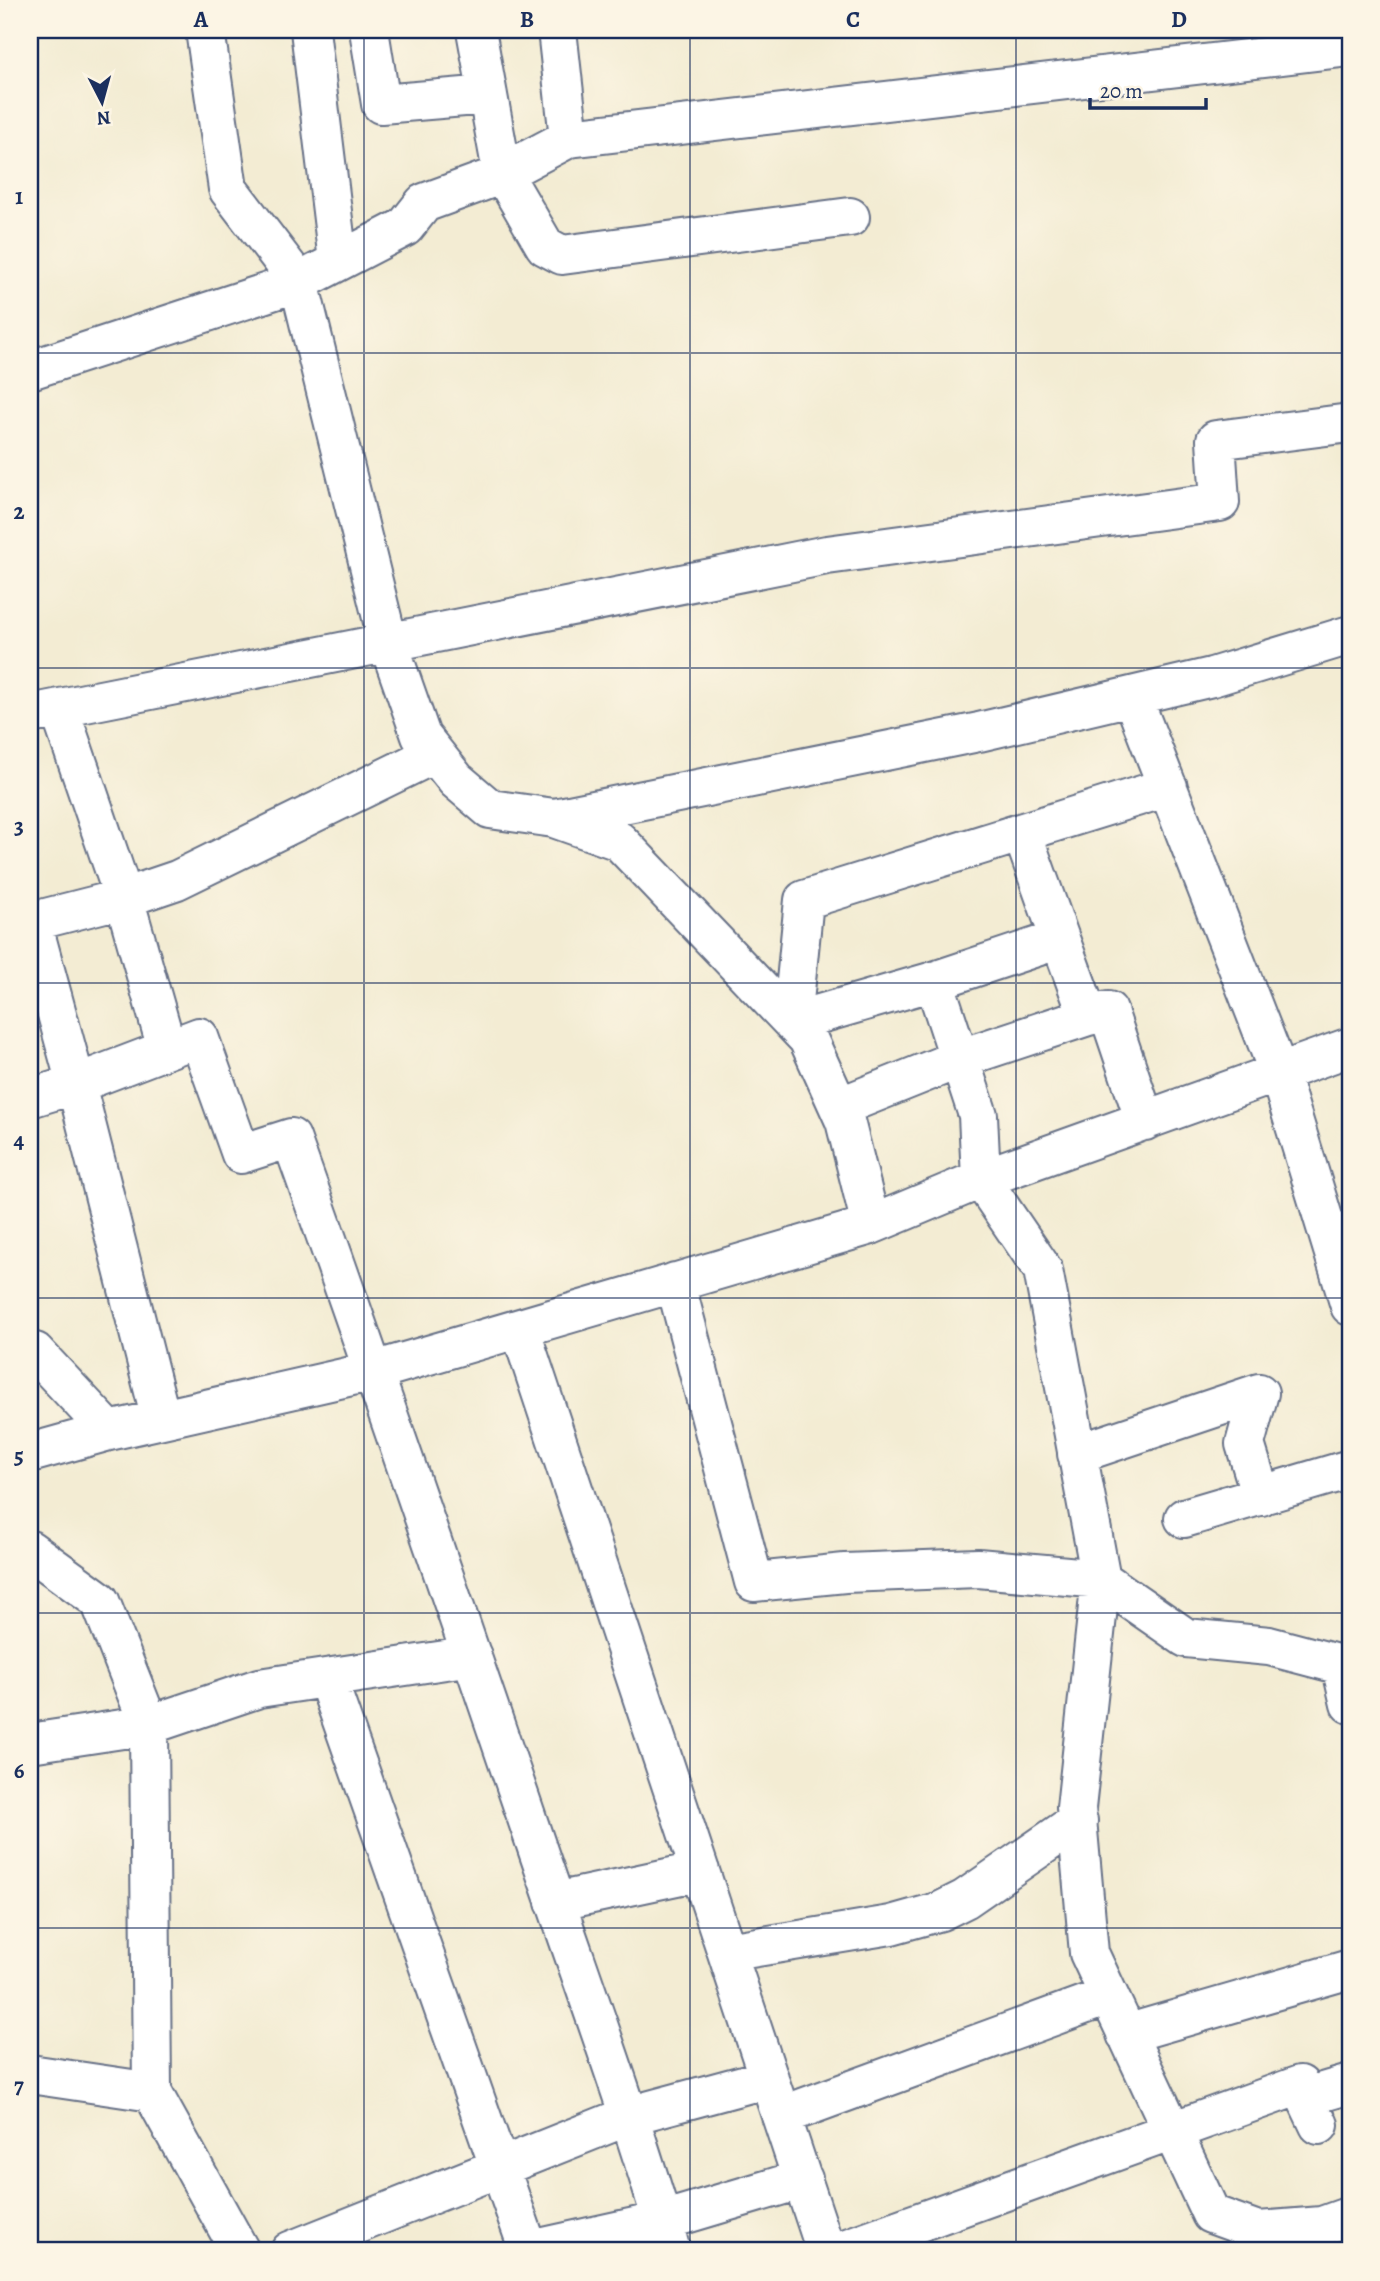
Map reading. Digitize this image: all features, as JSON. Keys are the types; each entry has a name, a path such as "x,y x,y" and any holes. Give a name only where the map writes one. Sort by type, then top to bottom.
{"street":[{"path":"205,30 229,189 299,282 388,642 421,736 456,780 490,809 554,818 619,841 808,1039 845,1121 871,1225"},
{"path":"310,30 338,261"},
{"path":"369,30 381,104 488,95"},
{"path":"477,30 502,172 545,246 562,255 850,217"},
{"path":"557,30 569,138"},
{"path":"30,370 299,282 405,227 424,203 495,177 569,138 1350,47"},
{"path":"167,1049 124,898 44,711 827,555 1220,502 1216,440 1350,423"},
{"path":"554,818 979,732 1212,677 1350,635"},
{"path":"1132,696 1279,1073 1350,1306"},
{"path":"161,1419 76,1084 31,922 124,898 177,880 435,754"},
{"path":"792,1022 804,900 1168,788"},
{"path":"1022,833 1088,1016"},
{"path":"792,1022 934,981 1060,939"},
{"path":"934,981 978,1115 981,1179 1044,1270 1101,1579 1076,1808 1088,1953 1211,2214 1258,2231 1322,2226 1350,2216"},
{"path":"839,1107 961,1058 1108,1011 1144,1121"},
{"path":"30,1098 76,1084 199,1037 241,1154 292,1138 374,1371 667,2236"},
{"path":"30,1453 109,1431 374,1371 871,1225 981,1179 1350,1047"},
{"path":"675,1282 754,1582 845,1573 978,1568 1101,1579 1186,1639 1269,1646 1346,1663 1350,1704"},
{"path":"520,1329 826,2251"},
{"path":"32,1348 109,1431"},
{"path":"1077,1454 1259,1393 1245,1444 1261,1496"},
{"path":"1184,1518 1350,1469"},
{"path":"30,1550 100,1601 149,1725 152,2092 240,2251"},
{"path":"30,1743 149,1725 259,1688 471,1656"},
{"path":"327,1678 528,2251 667,2236 803,2179"},
{"path":"727,1952 891,1925 941,1911 965,1899 1078,1821"},
{"path":"555,1902 700,1871"},
{"path":"1126,2034 1350,1969"},
{"path":"781,2116 1108,1996"},
{"path":"30,2074 152,2092"},
{"path":"290,2251 628,2116 769,2078"},
{"path":"839,2251 1300,2085 1313,2111 1350,2084"}]}
